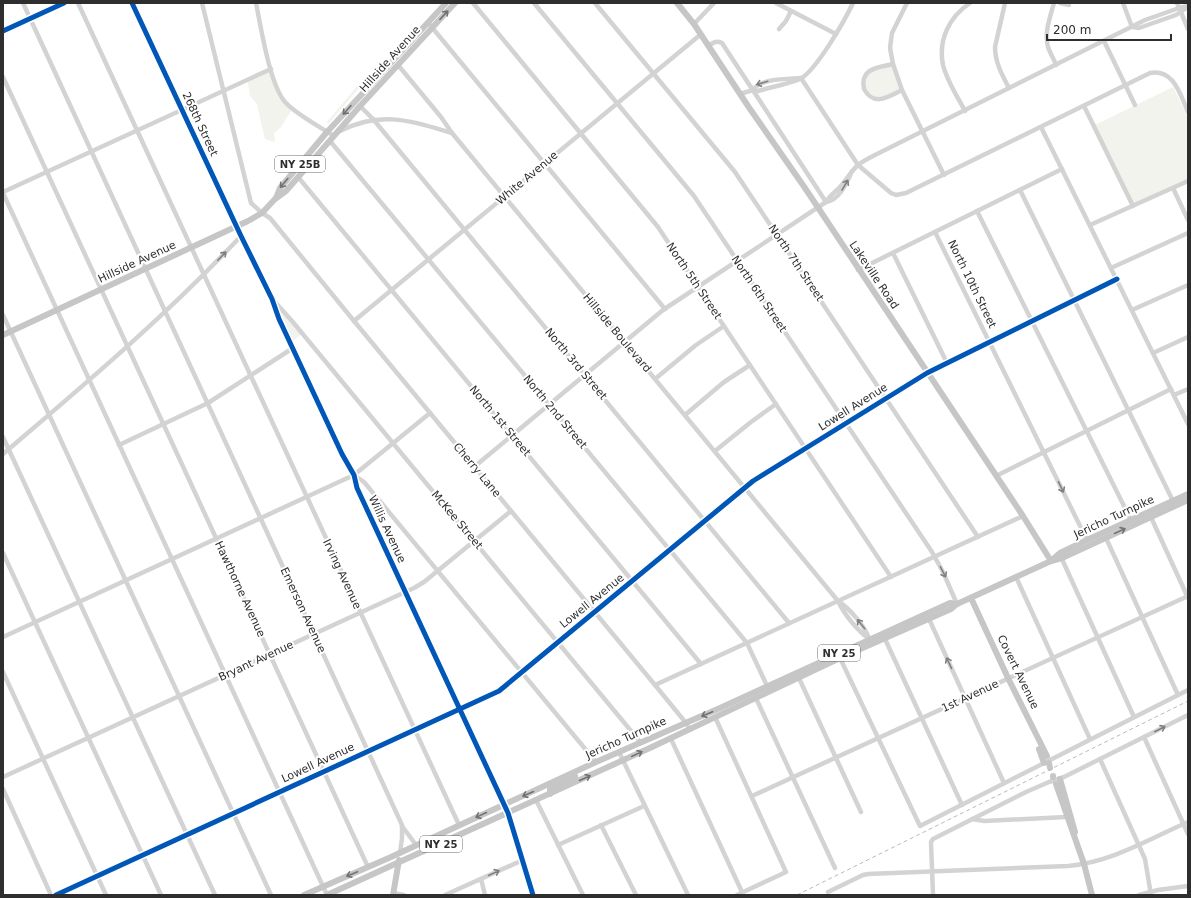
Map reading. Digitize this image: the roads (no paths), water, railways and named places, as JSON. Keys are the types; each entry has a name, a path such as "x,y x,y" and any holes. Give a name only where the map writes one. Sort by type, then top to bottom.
{"main road":[{"name":"Hillside Avenue","path":"3,335 146,269 262,213 275,199 286,191 398,65 446,3"},
{"name":"Hillside Avenue","path":"275,199 280,188 327,132 430,25 455,3"},
{"name":"Lakeville Road","path":"678,3 694,24 817,207 1023,516 1051,561"},
{"name":"Jericho Turnpike","path":"884,636 929,619 951,609 957,604 1061,556 1106,538 1188,494"},
{"name":"Jericho Turnpike","path":"1061,556 1087,540 1131,520 1163,512 1188,500"},
{"path":"1163,512 1164,508 1173,504 1173,501"},
{"name":"Covert Avenue","path":"971,598 1018,700 1027,714 1047,756"},
{"name":"Jericho Turnpike","path":"327,895 690,730 769,688 884,636 950,603 957,604"},
{"name":"Jericho Turnpike","path":"798,675 840,658 871,642"},
{"name":"Jericho Turnpike","path":"304,895 596,762 755,695"},
{"path":"1018,700 1041,754 1048,765"},
{"path":"550,794 550,789 577,775 590,765"},
{"path":"1055,779 1066,817 1084,864 1092,895"},
{"path":"1055,779 1072,818 1078,848"},
{"path":"393,894 400,852"}],"street":[{"name":"Emerson Avenue","path":"23,3 402,826 416,845"},
{"path":"3,31 64,3"},
{"name":"Irving Avenue","path":"78,3 459,825"},
{"name":"268th Street","path":"132,3 249,253"},
{"name":"Cherry Lane","path":"202,3 251,203 270,218 655,685 690,730"},
{"path":"256,3 271,69 278,91 287,104 327,132 334,136 344,128 373,119 412,121 452,134"},
{"name":"North 5th Street","path":"473,3 658,227 891,577"},
{"name":"North 6th Street","path":"534,3 694,196 934,557 943,572 957,604"},
{"name":"North 7th Street","path":"596,3 735,172 978,537"},
{"path":"694,24 714,3"},
{"path":"776,3 836,34"},
{"path":"740,94 752,90 756,86 767,82 801,78 812,68 836,34 853,3"},
{"path":"907,3 891,38 890,48 893,64 902,90 944,175"},
{"path":"965,111 948,77 944,66 942,48 945,34 949,25 961,10 970,3"},
{"path":"1005,3 995,47 995,54 997,64 1009,88"},
{"path":"1054,3 1047,30 1047,38 1048,47 1056,65"},
{"path":"1060,3 1069,5"},
{"path":"1123,3 1132,27"},
{"path":"474,467 665,309 826,202 828,197 839,188 858,164 1132,27 1139,28 1179,8 1188,7"},
{"path":"1179,8 1188,29"},
{"path":"779,29 786,21 791,11"},
{"path":"430,25 665,309"},
{"name":"White Avenue","path":"354,321 700,34"},
{"path":"708,46 718,41 722,43 826,202"},
{"path":"1104,41 1135,105"},
{"path":"893,64 874,68 869,71 864,79 864,89 870,97 879,100 902,90"},
{"name":"Hillside Boulevard","path":"398,65 441,117 452,134 655,378 871,642"},
{"path":"271,69 3,193 327,895"},
{"path":"801,78 858,164 887,190 896,195 906,193 944,175 1144,75 1157,73 1164,74 1173,81 1188,112"},
{"name":"Hawthorne Avenue","path":"3,77 368,867"},
{"name":"North 3rd Street","path":"360,106 373,119 790,623"},
{"path":"1084,106 1133,206"},
{"path":"1041,127 1188,424"},
{"name":"North 2nd Street","path":"334,136 428,260 747,643 769,688"},
{"path":"858,270 1062,169"},
{"name":"North 1st Street","path":"298,177 701,664"},
{"path":"1090,226 1188,181"},
{"path":"1173,188 1188,220"},
{"path":"1020,190 1173,501"},
{"path":"977,211 1131,520"},
{"name":"North 10th Street","path":"935,232 1087,540"},
{"path":"1111,268 1188,233"},
{"path":"3,454 128,347 204,275 241,236"},
{"name":"Willis Avenue","path":"249,253 272,299 279,319 342,454 354,475 357,488 508,813 533,895"},
{"path":"893,253 947,363"},
{"name":"Lowell Avenue","path":"56,895 499,690 753,481 927,373 1117,279"},
{"path":"1132,310 1188,285"},
{"name":"McKee Street","path":"272,299 292,320 641,743"},
{"path":"3,315 272,895"},
{"path":"655,378 696,345 724,326"},
{"path":"1153,353 1188,337"},
{"path":"119,445 208,403 293,348"},
{"path":"685,415 724,382 750,365"},
{"path":"996,476 1171,389"},
{"path":"1174,395 1188,389"},
{"path":"715,451 776,404"},
{"path":"3,638 354,475 430,413"},
{"path":"3,437 215,895"},
{"path":"354,475 364,482 596,762"},
{"name":"Bryant Avenue","path":"3,777 95,736 405,592 424,582 511,512"},
{"path":"1150,515 1188,597"},
{"path":"655,685 1023,516"},
{"path":"1106,538 1178,695"},
{"path":"3,553 161,895"},
{"path":"1061,556 1134,717"},
{"path":"1016,577 1090,739"},
{"name":"1st Avenue","path":"752,796 1188,597"},
{"path":"929,619 1004,783"},
{"path":"884,636 962,805"},
{"path":"840,658 920,826 1004,783 1048,765 1090,739 1188,690"},
{"path":"3,672 106,895"},
{"path":"798,675 861,812"},
{"path":"755,695 835,868"},
{"path":"933,895 931,842 934,838 1188,716"},
{"path":"716,717 786,872 737,895"},
{"path":"1144,737 1186,823 1188,834"},
{"path":"670,739 742,892"},
{"path":"619,752 622,761 688,895"},
{"path":"1100,759 1147,865 1151,893"},
{"path":"3,789 51,895"},
{"path":"536,800 583,895"},
{"path":"558,845 644,806"},
{"path":"972,819 984,822 1066,817"},
{"path":"828,892 865,874 1084,864 1114,856 1186,823"},
{"path":"601,825 636,895"},
{"name":"Emerson Avenue","path":"400,852 402,826"},
{"path":"445,895 523,860"},
{"path":"481,879 485,895"},
{"path":"1139,895 1188,886"},
{"path":"393,894 404,895"}],"railway":[{"path":"797,895 1188,701"}]}
